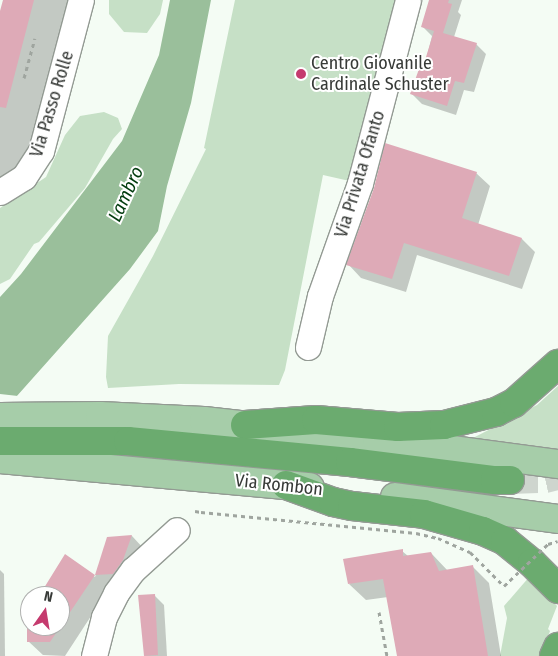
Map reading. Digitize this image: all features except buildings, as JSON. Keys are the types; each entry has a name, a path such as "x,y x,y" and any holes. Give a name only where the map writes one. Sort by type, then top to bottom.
{"highway":[{"path":"245,425 316,420 398,427 444,425 496,412 514,403 558,364"},
{"path":"0,441 128,441 350,462 495,480 510,480"},
{"path":"286,485 333,502 424,514 483,531 505,541 532,563 558,589"},
{"path":"554,656 558,647"}],"main road":[{"path":"0,417 147,417 245,425 558,464"},
{"name":"Via Rombon","path":"0,459 286,485 558,519"}],"street":[{"name":"Via Passo Rolle","path":"0,192 24,177 40,151 82,0"},
{"name":"Via Privata Ofanto","path":"308,347 320,296 360,183 408,0"},
{"path":"94,656 104,617 116,593 133,570 176,530"}],"path":[{"path":"24,78 35,38"},
{"path":"195,511 423,534 446,541 470,552 504,586 548,544 558,541"},
{"path":"379,612 387,656"}],"shaded area":[{"path":"109,0 163,0 160,14 147,33 124,32 109,14"},
{"path":"235,0 401,0 354,182 323,175 285,370 279,385 179,384 108,388 106,377 108,336 153,256 206,149 204,148"},
{"path":"104,112 118,118 122,129 113,139 85,188 39,242 34,244 10,279 0,284 0,208 46,177 65,135 80,116"},
{"path":"558,386 558,451 471,439 537,405"},
{"path":"530,576 557,606 548,629 550,631 541,656 500,656 507,618 504,606"}],"water":[{"name":"Lambro","path":"170,0 211,0 191,103 167,186 158,231 130,269 0,415 0,297 21,274 122,141 159,55"}],"pier":[{"path":"0,394 18,396 0,415"}],"tunnel":[{"path":"510,480 545,479 558,476"}],"place":[{"name":"Centro Giovanile Cardinale Schuster","path":"301,74"}]}
